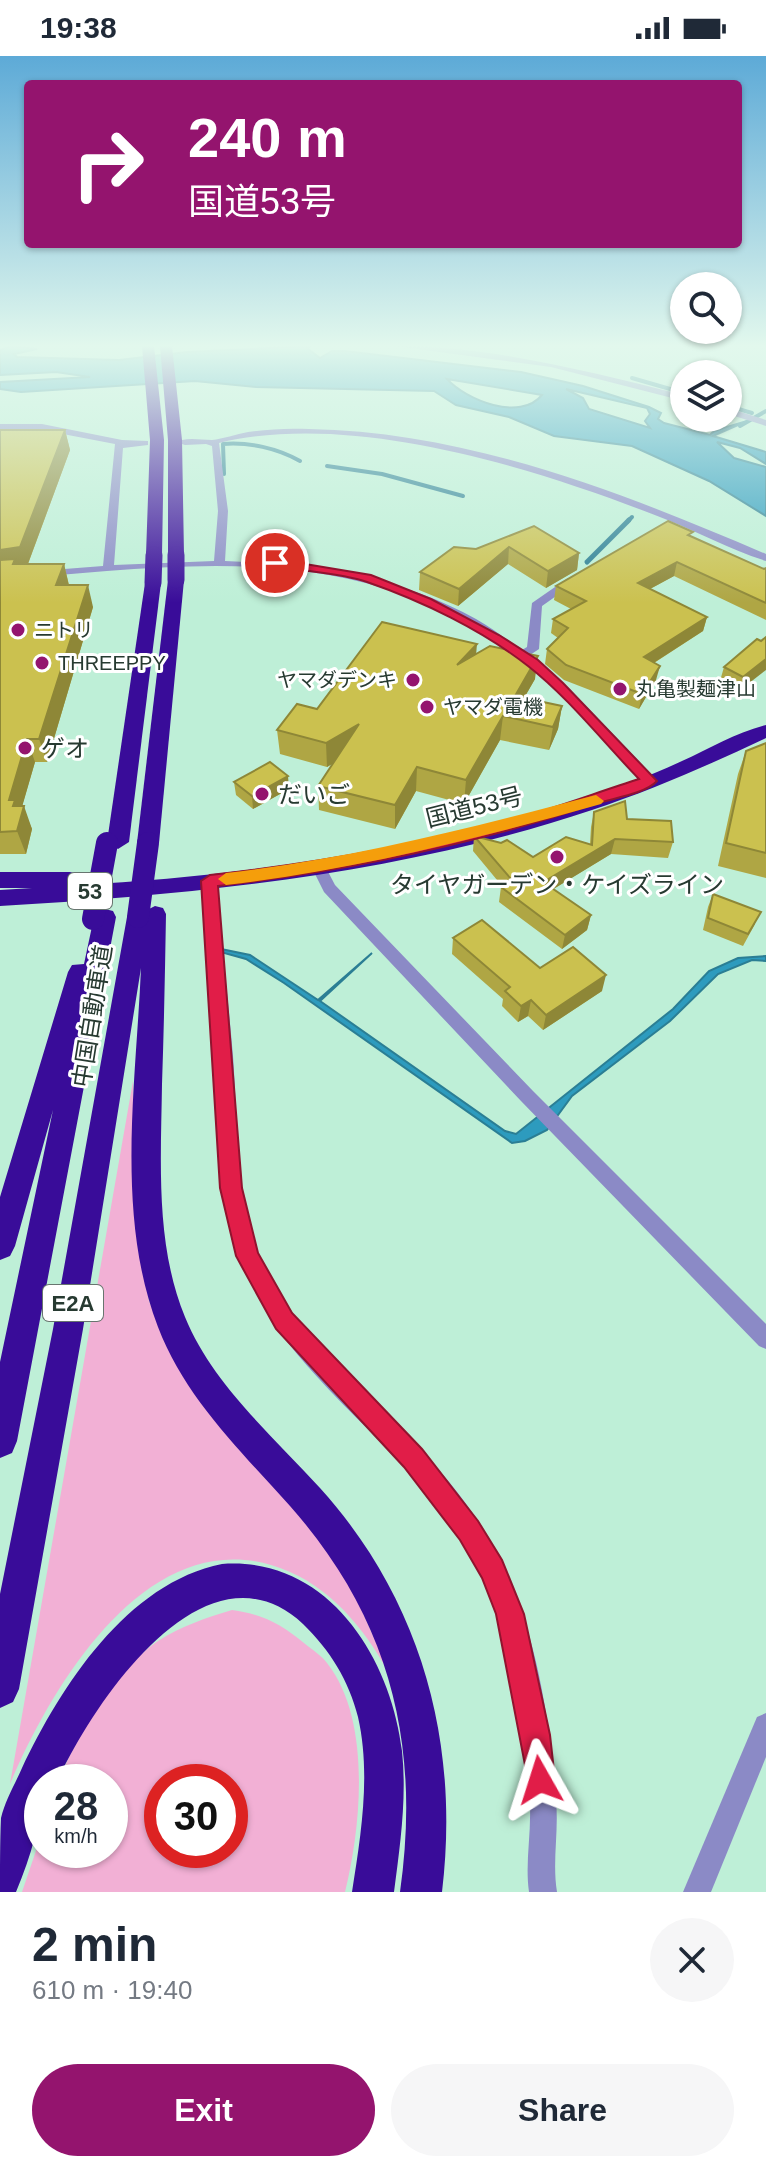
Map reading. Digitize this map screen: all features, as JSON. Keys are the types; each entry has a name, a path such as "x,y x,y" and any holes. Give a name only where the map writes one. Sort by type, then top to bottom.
{"highway":[{"path":"0,1246 99,918 139,703 153,583 151,432"},
{"path":"179,432 180,441"},
{"name":"中国自動車道","path":"0,1689 147,915 176,580 180,441"},
{"name":"国道53号","path":"0,900 319,868 510,826 650,781 762,737"},
{"name":"国道53号","path":"0,880 181,883"},
{"path":"147,915 146,1194 160,1289 174,1328 197,1371 349,1553 374,1591 395,1638 413,1690 424,1743 428,1801 426,1868 421,1892"},
{"name":"中国自動車道","path":"0,1441 99,918"},
{"path":"0,1880 34,1788 66,1726 94,1682 127,1643 192,1591 225,1581 257,1581 289,1592 316,1610 344,1640 366,1679 377,1717 385,1772 383,1831 373,1892"}],"street":[{"path":"65,432 122,443 151,442"},
{"path":"180,441 213,442 269,432"},
{"path":"309,432 436,445 586,483 766,558"},
{"path":"213,442 223,511 219,564"},
{"path":"108,570 118,447 122,443"},
{"path":"0,577 275,563 367,578 466,621 521,655 558,686 650,781"},
{"path":"521,655 533,649 536,605 547,594 585,573"},
{"path":"319,868 329,888 527,1096 766,1339"},
{"path":"210,881 231,1188 247,1256 284,1321 413,1458 469,1530 493,1570 510,1614 535,1735 543,1803 543,1892"},
{"path":"697,1892 766,1726"}],"shaded area":[{"path":"133,1081 135,1224 149,1301 175,1358 245,1455 323,1541 348,1579 393,1681 374,1648 350,1617 307,1581 290,1572 241,1560 195,1565 154,1585 116,1616 82,1655 53,1699 10,1784"},
{"path":"232,1610 262,1617 296,1636 322,1657 341,1687 357,1743 359,1774 355,1837 345,1892 22,1892 30,1868 128,1868 128,1764 66,1764 87,1725 128,1668 158,1641 194,1623"}],"water":[{"path":"544,432 698,432 710,435 722,432 713,436 766,452 766,464 740,448 717,442 734,458 766,467 766,516 709,481 632,446 554,436"},
{"path":"221,949 250,955 318,1000 372,953 320,1001 505,1131 516,1134 673,1009 709,971 738,958 766,956 766,961 752,960 718,974 670,1021 572,1096 547,1130 525,1141 512,1143 284,983 246,959 224,953"}],"building":[{"path":"0,432 64,432 20,547 0,550"},
{"path":"668,521 693,532 688,535 766,568 766,603 677,562 638,583 707,617 644,657 660,666 642,694 566,665 547,649 568,628 553,619 586,601 556,586"},
{"path":"534,526 579,553 548,571 509,547 459,589 420,572 454,547 476,549"},
{"path":"15,559 13,564 64,564 56,585 88,585 39,739 27,739 9,800 15,800 13,806 24,806 17,831 0,832 0,560"},
{"name":"ヤマダ電機","path":"382,622 477,644 457,665 490,646 538,656 515,696 562,706 553,727 503,716 466,780 417,767 395,805 318,786 359,724 326,743 277,730 297,704 317,709"},
{"path":"766,637 766,659 743,677 724,667 757,639 761,641"},
{"path":"766,743 766,853 726,843 746,751"},
{"path":"270,762 288,776 252,796 234,782"},
{"path":"625,801 627,819 671,821 673,842 615,839 547,880 549,882 546,884 591,915 565,935 501,887 511,879 474,836 501,843 507,840 533,857 566,837 592,845 594,812"},
{"path":"713,894 761,912 748,934 708,918"},
{"path":"482,920 540,968 573,947 606,975 546,1015 531,1000 521,1006 505,991 510,987 453,938"}],"waterway":[{"path":"224,474 223,444 263,447 300,461"},
{"path":"327,466 382,474 463,496"},
{"path":"587,562 632,517"}],"slow traffic":[{"path":"226,879 319,868 406,851 596,801"}],"place":[{"name":"ニトリ","path":"18,630"},
{"name":"THREEPPY","path":"42,663"},
{"name":"ヤマダデンキ","path":"413,680"},
{"name":"丸亀製麺津山","path":"620,689"},
{"name":"ヤマダ電機","path":"427,707"},
{"name":"ゲオ","path":"25,748"},
{"name":"だいご","path":"262,794"},
{"name":"タイヤガーデン・ケイズライン","path":"557,857"}],"route":[{"path":"275,563 310,566 367,578 396,588 494,637 533,663 558,686 650,781 510,826 406,851 319,868 210,881 231,1188 247,1256 284,1321 413,1458 469,1530 493,1570 510,1614 535,1735 540,1780"}]}
